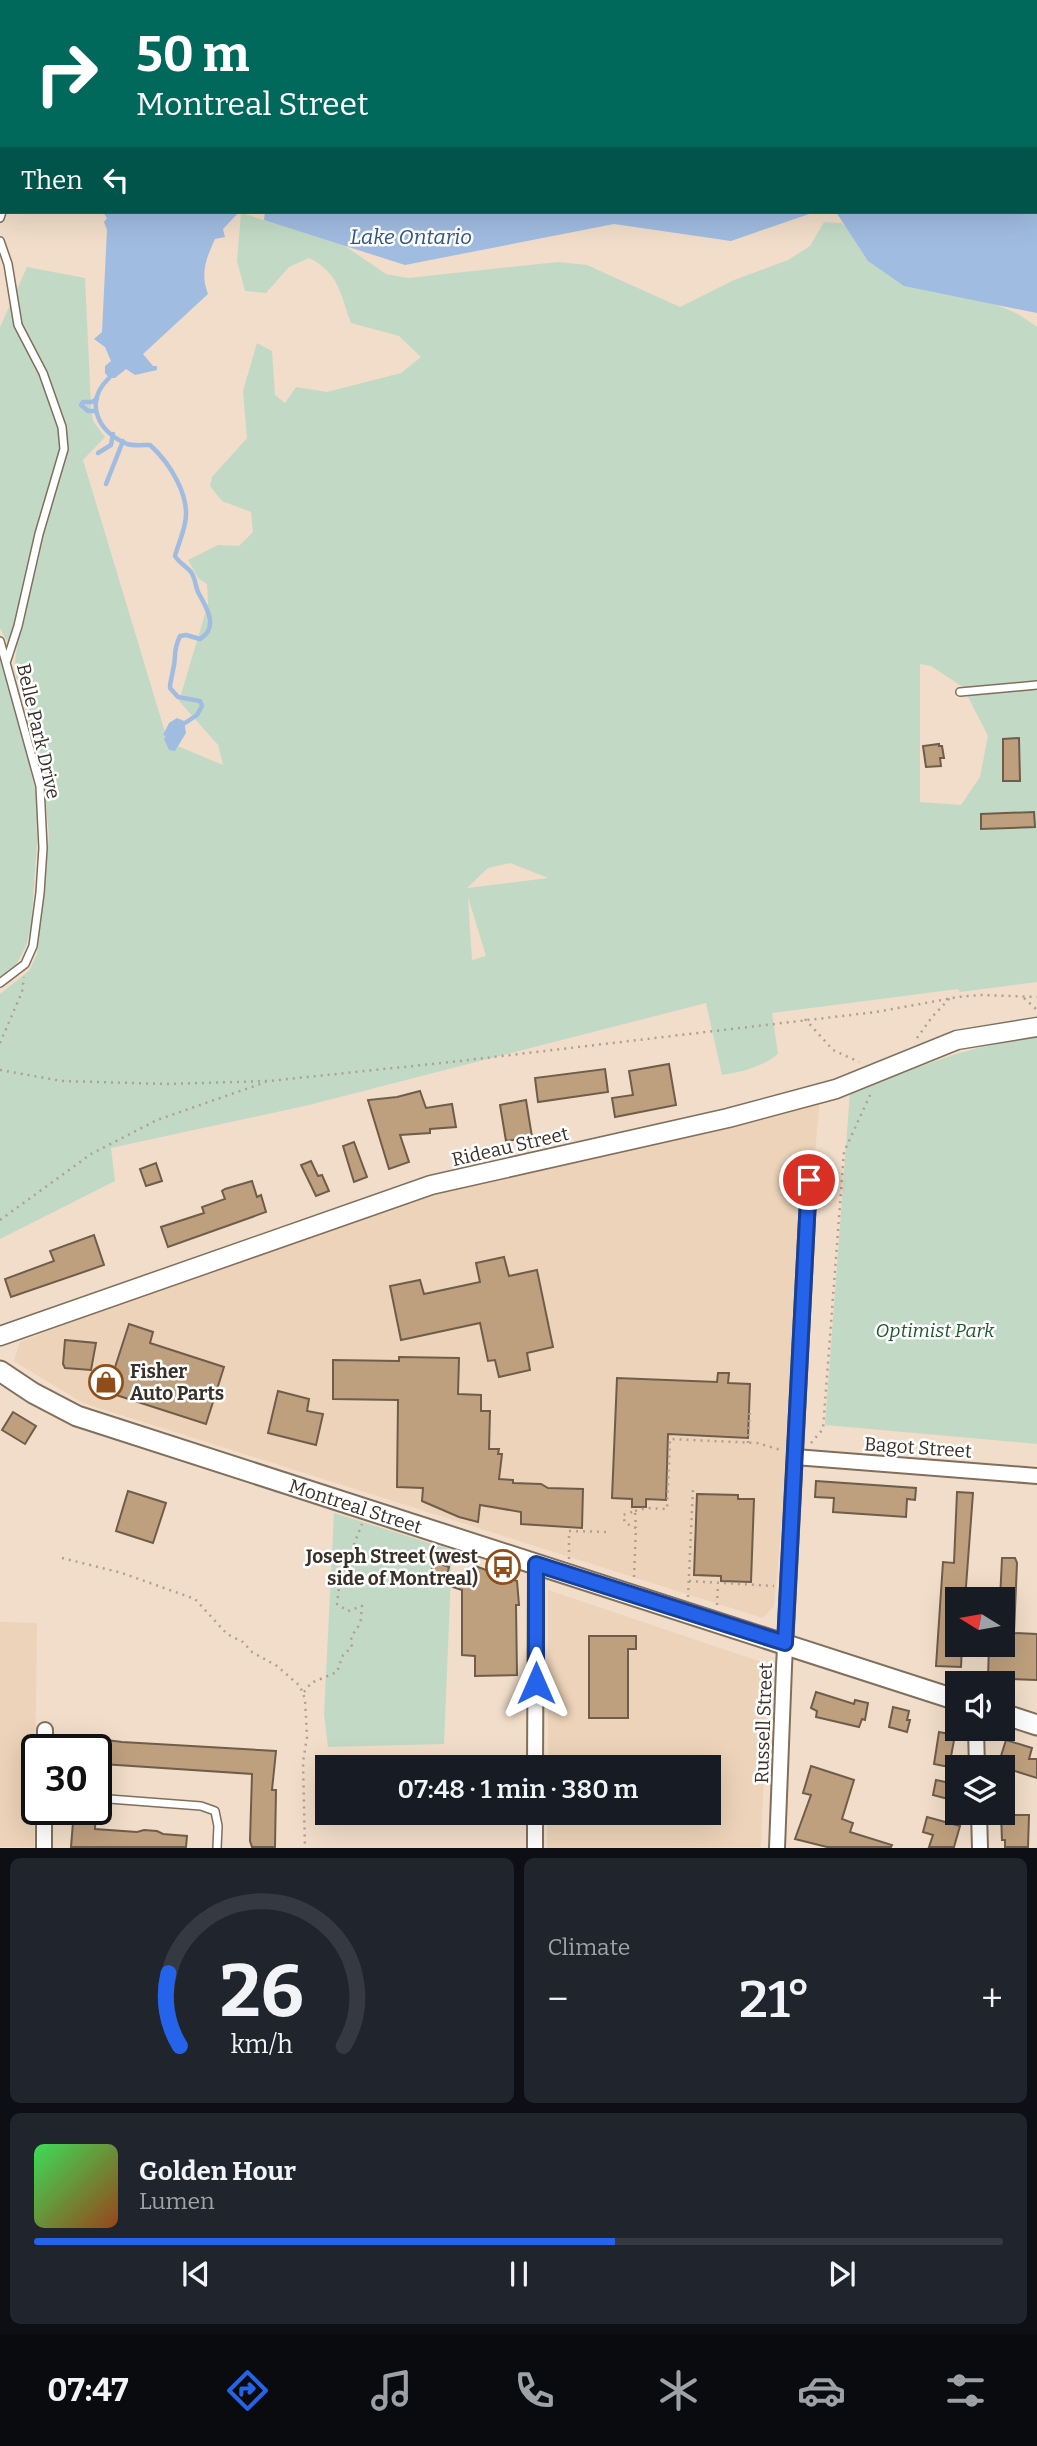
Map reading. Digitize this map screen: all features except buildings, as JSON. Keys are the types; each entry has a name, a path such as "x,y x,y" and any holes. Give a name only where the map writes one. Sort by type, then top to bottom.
{"main road":[{"name":"Montreal Street","path":"0,1371 33,1393 78,1416 785,1643 945,1704"},
{"path":"1015,1718 1037,1725"}],"street":[{"name":"Rideau Street","path":"0,1336 431,1185 741,1114 835,1089 957,1040 1037,1027"},
{"name":"Russell Street","path":"777,1847 809,1180"},
{"name":"Bagot Street","path":"795,1455 1037,1476"},
{"path":"535,1755 536,1564"},
{"path":"44,1825 44,1847"},
{"path":"535,1825 535,1847"},
{"path":"979,1825 980,1847"}],"lane":[{"path":"0,241 8,264 18,325 43,373 62,427 64,449 7,660"},
{"name":"Belle Park Drive","path":"0,640 40,786 43,817 40,893 34,937 26,962"},
{"path":"960,692 1037,685"},
{"path":"0,983 26,962"},
{"path":"112,1799 201,1807 215,1811 218,1826 217,1847"}],"path":[{"path":"0,1043 22,992 26,962"},
{"path":"0,1070 62,1082 167,1084 269,1081 876,1012 950,998 980,995 1037,998"},
{"path":"917,1038 950,998"},
{"path":"1024,998 1037,1010"},
{"path":"805,1020 833,1050 861,1063"},
{"path":"0,1220 92,1154 124,1137 157,1120 269,1081"},
{"path":"636,1528 625,1523 623,1515 648,1508 667,1508 670,1439 748,1443 795,1455 817,1439 823,1429 844,1152 872,1090"},
{"path":"748,1443 750,1408"},
{"path":"688,1612 693,1489"},
{"path":"305,1847 303,1762 307,1737 304,1692 311,1682 337,1672 343,1655 352,1647 352,1634 360,1623 362,1606 348,1611 337,1604 340,1580 366,1510"},
{"path":"633,1594 635,1511"},
{"path":"569,1574 569,1531 609,1532"},
{"path":"62,1558 122,1573 195,1599 227,1634 243,1642 257,1657 277,1666 304,1692"},
{"path":"689,1581 788,1587"},
{"path":"716,1621 718,1584"}],"shaded area":[{"path":"820,1098 774,1606 763,1618 83,1403 14,1361 20,1342 274,1244 466,1184"},
{"path":"548,1590 768,1664 761,1847 547,1848 547,1825 721,1825 721,1755 548,1755"},
{"path":"0,1622 37,1623 36,1734 21,1734 21,1825 34,1825 34,1847 0,1847"}],"green space":[{"path":"241,214 342,244 386,274 408,278 558,262 587,265 680,307 734,280 788,260 810,246 824,222 841,223 918,281 969,293 1018,314 1037,327 1037,982 960,992 958,989 772,1013 778,1054 751,1068 722,1075 706,1003 309,1105 111,1148 115,1181 0,1239 0,994 29,971 37,954 49,836 42,762 16,676 17,647 6,640 0,628 0,327 27,267 85,278 91,406 93,421 105,437 83,460 168,742 223,765 218,745 179,701 208,604 207,584 198,578 188,560 218,545 239,546 253,532 251,512 222,501 210,486 212,477 247,438 243,391 257,343 272,351 275,395 285,403 296,387 327,392 401,373 421,357 399,336 351,323 333,277 309,258 289,267 266,293 245,291 237,261","holes":["920,664 931,666 963,687 988,736 980,777 961,805 920,802","510,863 548,878 467,888 488,868","468,897 486,956 472,960"]},
{"path":"0,660 14,701 36,793 37,844 31,926 26,946 14,969 0,978"},
{"name":"Optimist Park","path":"1037,1038 1037,1444 825,1425 850,1092 967,1051 1014,1040"},
{"path":"334,1513 452,1550 444,1744 328,1747 324,1714"}],"water":[{"path":"104,214 237,214 223,229 225,237 215,239 209,253 204,273 208,294 143,354 153,366 157,366 157,370 135,375 126,369 115,378 109,378 105,373 105,366 111,361 105,347 94,339 102,332 107,230 104,222 107,218"},
{"name":"Lake Ontario","path":"265,214 809,214 731,241 614,224 405,265 264,220"},
{"path":"837,214 1037,214 1037,313 904,286 868,261"},
{"path":"177,718 184,721 186,733 175,751 169,750 164,739 166,736 163,735 169,723"}],"waterway":[{"path":"109,378 97,397 97,415 102,424 108,432 127,444 150,445 171,470 185,502 185,523 175,556 193,575 210,618 206,634 200,639 180,636 176,647 170,688 178,697 200,701 202,706 197,715 185,723"},
{"path":"95,411 88,411 81,405 83,402 97,399"},
{"path":"98,453 111,445 113,434"},
{"path":"106,484 123,441"}],"place":[{"name":"Fisher Auto Parts","path":"106,1382"},
{"name":"Joseph Street (west side of Montreal)","path":"503,1567"}],"route":[{"path":"536,1683 536,1564 785,1643 809,1180"}]}
